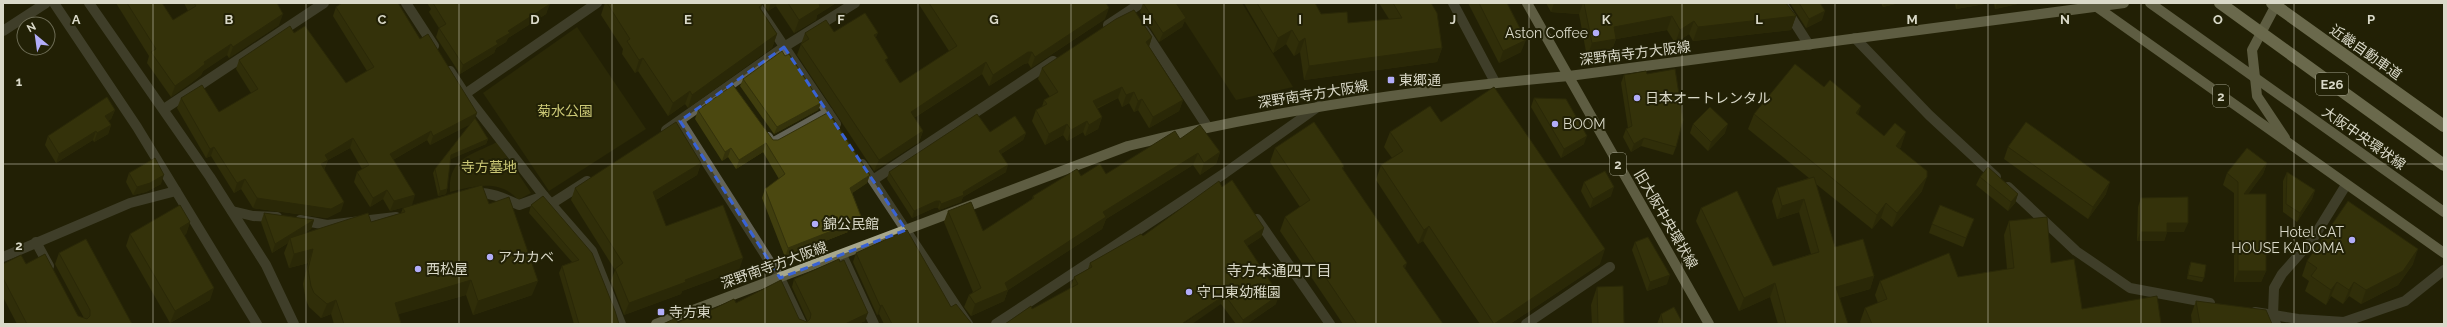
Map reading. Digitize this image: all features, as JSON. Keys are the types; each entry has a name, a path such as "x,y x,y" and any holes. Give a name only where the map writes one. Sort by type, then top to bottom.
{"highway":[{"name":"E26","path":"2220,3 2444,165"},
{"name":"近畿自動車道","path":"2272,3 2444,126"}],"main road":[{"name":"旧大阪中央環状線","path":"1527,3 1709,324"},
{"name":"深野南寺方大阪線","path":"656,324 1128,146 1207,126 1319,106 1495,82 1569,76 1809,45 2093,5 2124,3"},
{"name":"大阪中央環状線","path":"2150,3 2444,212"},
{"path":"2277,3 2252,50 2257,96 2290,144"},
{"name":"2","path":"2093,5 2444,253"}],"street":[{"path":"3,31 46,3"},
{"path":"54,3 137,127 257,324"},
{"path":"89,3 232,211 266,265 294,324"},
{"path":"164,110 324,3"},
{"path":"406,3 466,94 544,196 592,251 621,324"},
{"path":"466,94 597,3"},
{"path":"756,3 840,131"},
{"path":"656,136 733,88 784,47 855,3"},
{"path":"1098,31 1133,13 1141,3"},
{"path":"1453,3 1495,82"},
{"path":"1782,3 1809,45"},
{"path":"1133,13 1207,126"},
{"path":"1855,38 1929,115 2076,251 2130,288 2220,305"},
{"path":"873,180 1059,57"},
{"path":"996,324 1227,176 1319,106"},
{"path":"763,130 772,143 828,112"},
{"path":"680,121 780,278 802,324"},
{"path":"856,156 968,324"},
{"path":"551,204 597,174"},
{"path":"2274,320 2274,288 2282,274 2312,240 2346,185"},
{"path":"3,257 130,203 176,191"},
{"path":"459,196 480,192 501,197 519,205 544,196"},
{"path":"232,211 327,225 406,214"},
{"path":"1252,212 1330,324"},
{"path":"36,242 54,276"},
{"path":"842,255 874,324"},
{"path":"1526,324 1610,267"},
{"path":"2243,309 2274,320 2344,322 2405,301 2444,270"}],"highlighted area":[{"path":"784,47 906,230 780,278 680,121"}],"green space":[{"path":"1173,3 1242,3 1293,87 1236,100"},
{"name":"菊水公園","path":"577,27 646,129 549,191 483,93"},
{"name":"寺方墓地","path":"497,142 531,193 518,200 504,189 487,186 478,186 450,192 450,181 457,165 470,155"}],"building":[{"path":"127,3 162,3 173,20 196,6 194,3 277,3 283,14 233,47 231,44 204,62 205,64 175,86 151,52 156,49"},
{"path":"342,3 398,3 420,39 428,34 477,113 433,136 431,131 390,154 415,195 394,201 387,190 373,198 357,172 369,165 353,138 325,155 328,160 321,164 344,202 331,209 257,198 245,179 237,183 214,147 210,149 181,98 202,85 219,112 258,89 239,60 290,26 294,33 305,26 346,83 374,67 336,7"},
{"path":"433,3 550,4 508,31 510,33 496,41 498,44 463,65 439,28 446,24"},
{"path":"607,3 761,3 762,5 759,7 777,34 692,95 690,91 673,103 643,58 639,60 627,41 630,39"},
{"path":"788,3 821,3 819,4 820,7 799,20"},
{"path":"929,3 1106,3 1109,8 1035,57 1032,52 1028,52 993,75 986,62 911,112 923,131 879,160 801,44 809,39 805,33 826,20 834,32 865,13 878,33 874,35 888,58 885,60 900,83 957,46"},
{"path":"1143,3 1176,3 1186,18 1163,33"},
{"path":"1257,3 1315,3 1321,14 1347,12 1348,23 1402,18 1393,3 1431,3 1437,13 1442,48 1309,66 1305,38 1299,42 1292,30 1278,38"},
{"path":"1479,3 1507,3 1526,40 1503,51"},
{"path":"1584,3 1786,3 1796,16 1698,27 1694,21 1680,30 1672,16 1614,27 1616,39 1592,43"},
{"path":"1799,3 1820,3 1825,11 1809,19"},
{"path":"1134,10 1152,37 1146,42 1183,100 1153,117 1142,99 1138,101 1134,92 1126,95 1122,87 1093,101 1102,117 1089,125 1087,121 1071,130 1067,124 1049,134 1036,110 1047,104 1044,100 1058,92 1042,68 1116,19"},
{"path":"782,51 785,56 789,54 821,103 777,127 743,79"},
{"path":"1795,64 1824,87 1830,80 1861,106 1856,113 1884,136 1895,123 1906,132 1896,146 1927,171 1927,177 1897,213 1886,203 1877,215 1754,114"},
{"path":"1675,69 1683,120 1676,147 1644,138 1634,144 1626,129 1632,126 1624,75 1646,71 1647,74"},
{"path":"733,85 773,140 778,140 829,112 870,175 850,188 862,219 788,248 765,189 785,174 766,143 739,160 731,148 725,152 698,110"},
{"path":"1494,87 1605,249 1494,324 1429,226 1424,230 1381,165 1403,151 1390,132 1430,106 1441,122"},
{"path":"107,97 115,110 105,116 111,125 97,133 96,131 59,154 48,136"},
{"path":"1534,98 1566,99 1587,136 1564,149"},
{"path":"1710,107 1728,124 1711,142 1693,124"},
{"path":"977,114 990,132 1015,116 1026,133 999,151 1008,165 963,192 964,195 941,204 940,201 936,201 914,211 889,172"},
{"path":"475,118 488,139 451,155 447,189 440,191 435,169"},
{"path":"676,122 701,163 653,192 666,226 723,205 743,258 685,280 686,282 629,303 615,269 623,263 575,188"},
{"path":"1314,122 1344,166 1342,168 1407,263 1403,266 1443,324 1357,324 1285,217 1310,200 1275,148"},
{"path":"2026,122 2110,182 2093,207 2008,147"},
{"path":"1200,125 1220,152 1204,163 1198,153 1103,212 1106,217 1005,283 1008,290 975,304 969,295 981,288 948,211 971,202 983,231 1034,198 1033,196 1077,169 1081,176 1100,164 1106,174 1175,131 1180,139"},
{"path":"2247,148 2267,163 2244,194 2266,194 2266,271 2238,271 2238,182 2227,173"},
{"path":"155,158 164,175 150,183 137,187 129,173"},
{"path":"1988,167 2018,194 2011,202 1980,177"},
{"path":"1605,171 1614,187 1593,199 1584,182"},
{"path":"2287,172 2315,190 2300,213 2286,204"},
{"path":"1814,177 1835,247 1863,239 1874,276 1836,287 1848,324 1786,324 1775,283 1744,298 1701,208 1737,191 1773,266 1819,252 1804,199 1782,206 1777,188"},
{"path":"1232,180 1264,228 1244,241 1279,295 1243,320 1225,295 1183,324 1005,324 1031,306 1032,309 1078,284 1074,277 1092,267 1090,263 1141,234 1143,236 1219,181 1222,187"},
{"path":"482,185 489,204 509,197 538,281 478,301 471,280 395,303 401,324 344,324 336,300 327,304 314,293 311,286 308,269 313,249 294,254 290,238 368,213 371,222 405,212 403,208"},
{"path":"543,196 592,253 619,324 579,324 562,266 579,260 531,205"},
{"path":"2188,197 2188,223 2167,223 2167,232 2140,232 2141,198"},
{"name":"Hotel CAT HOUSE KADOMA","path":"2348,201 2418,249 2403,271 2366,290 2354,282 2349,290 2337,282 2331,290 2311,276 2317,268 2307,261"},
{"path":"180,205 190,222 180,228 214,288 175,311 130,234"},
{"path":"1940,205 1974,219 1966,238 1932,224"},
{"path":"264,213 314,220 275,244"},
{"path":"2047,217 2051,263 2074,259 2082,309 2157,296 2161,324 1872,324 1865,308 1887,299 1880,281 1949,253 1958,277 2014,268 2009,221"},
{"path":"907,230 951,307 956,304 972,324 892,324 882,305 880,306 856,253"},
{"path":"1648,237 1670,275 1650,282 1635,242"},
{"path":"86,239 132,324 27,324 3,278 3,264 21,255 26,264 45,254 78,316 87,319 90,316 90,310 59,253"},
{"path":"839,259 840,262 844,260 868,313 845,324 663,324 676,318 678,323 705,309 707,312 734,299 736,303 781,280 799,319 807,322 810,319 811,314 794,279"},
{"path":"2191,262 2206,265 2204,278 2188,275"},
{"path":"1623,286 1624,324 1598,324 1597,287"},
{"path":"2196,301 2266,310 2272,324 2200,324"},
{"path":"1674,307 1683,324 1663,324 1661,314"}],"place":[{"name":"Aston Coffee","path":"1596,33"},
{"name":"東郷通","path":"1391,80"},
{"name":"日本オートレンタル","path":"1637,98"},
{"name":"BOOM","path":"1555,124"},
{"name":"錦公民館","path":"815,224"},
{"name":"Hotel CAT HOUSE KADOMA","path":"2352,240"},
{"name":"アカカベ","path":"490,257"},
{"name":"西松屋","path":"418,269"},
{"name":"守口東幼稚園","path":"1189,292"},
{"name":"寺方東","path":"661,312"}],"district":[{"name":"寺方本通四丁目","path":"1279,271"}]}
